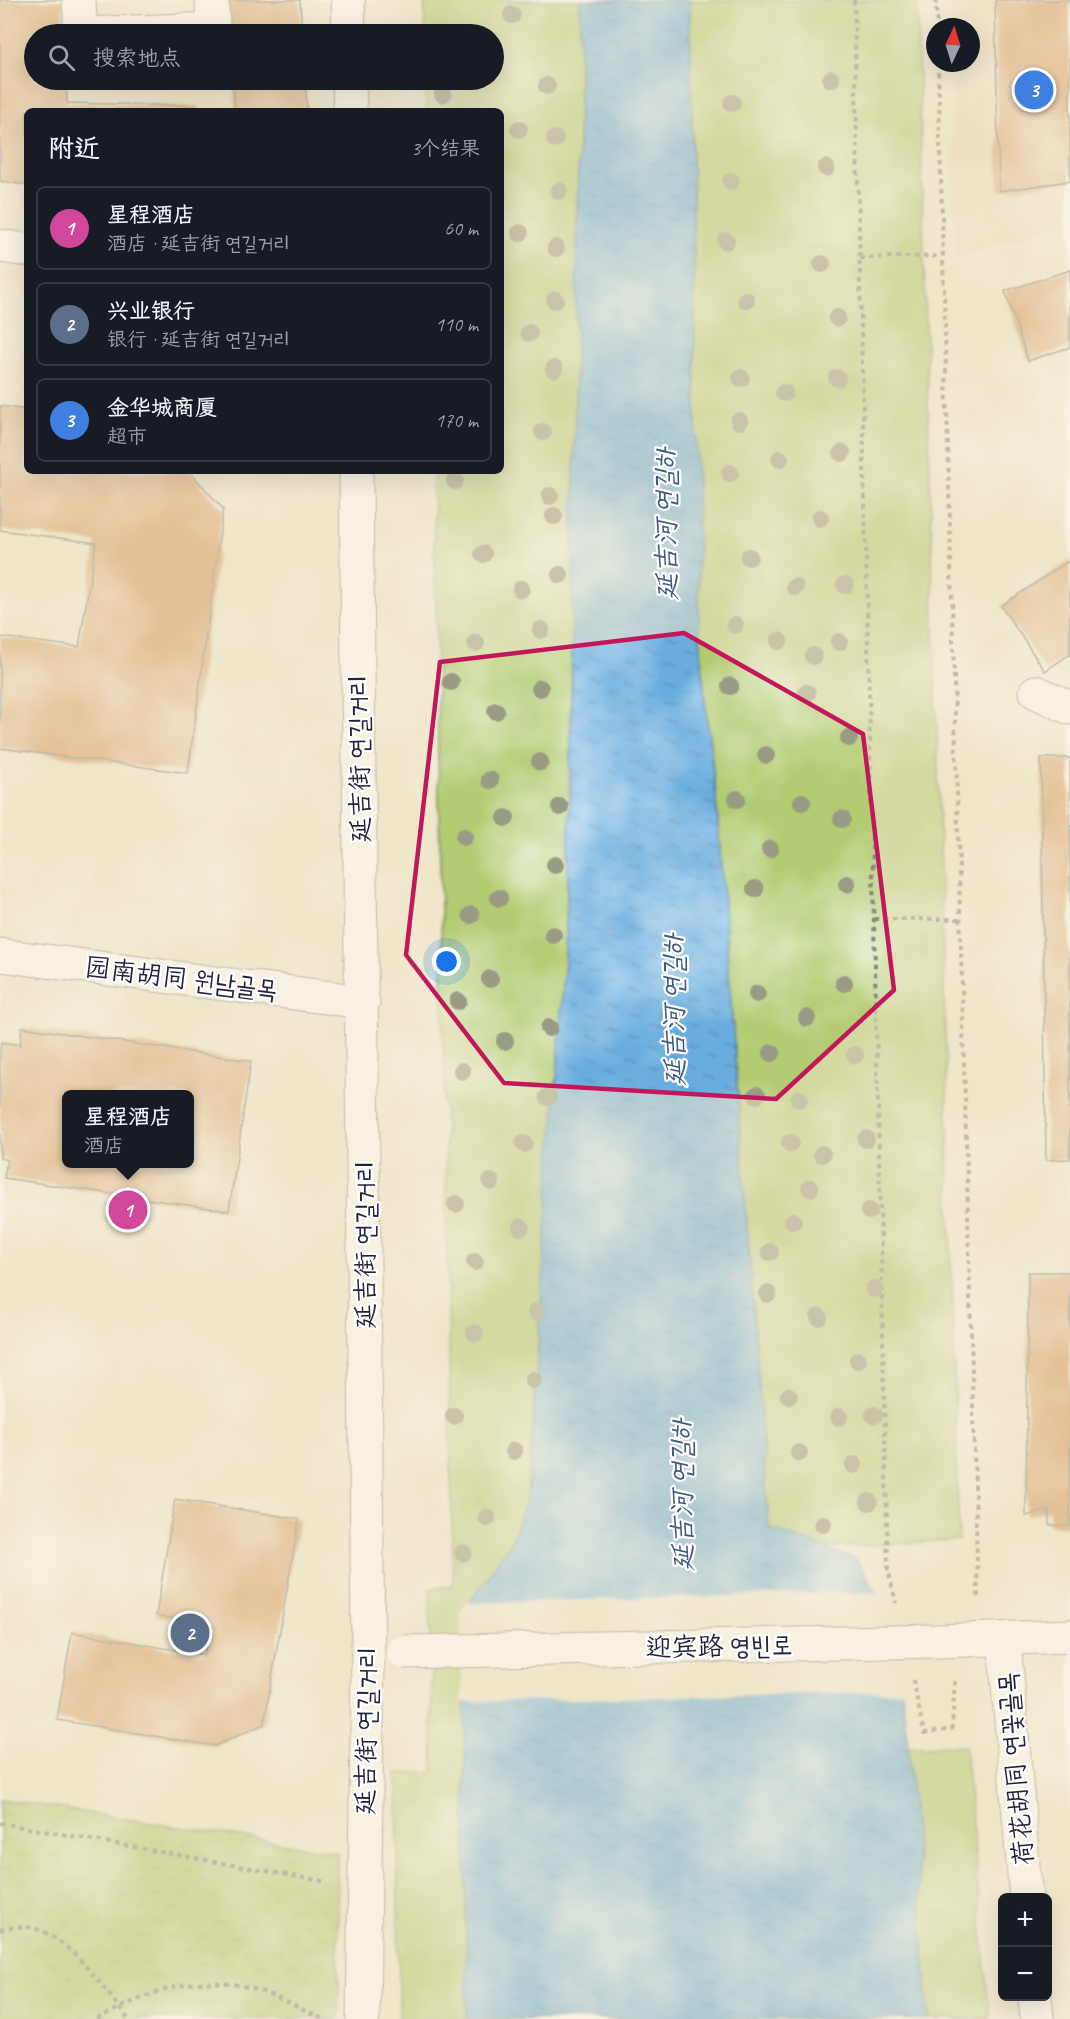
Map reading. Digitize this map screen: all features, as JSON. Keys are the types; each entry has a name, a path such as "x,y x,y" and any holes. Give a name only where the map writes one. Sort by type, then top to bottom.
{"street":[{"path":"79,0 80,24"},
{"path":"212,0 213,24"},
{"path":"348,0 349,24"},
{"path":"349,90 350,108"},
{"path":"0,246 24,250"},
{"name":"延吉街 연길거리","path":"356,474 368,1654 363,2019"},
{"path":"1036,692 1070,708"},
{"name":"园南胡同 원남골목","path":"0,955 363,1002"},
{"name":"迎宾路 영빈로","path":"368,1654 992,1640 1070,1636"},
{"name":"荷花胡同 연꽃골목","path":"992,1640 1025,1893"},
{"path":"1035,2001 1037,2019"}],"path":[{"path":"854,0 888,1569 896,1604"},
{"path":"936,0 937,18"},
{"path":"938,72 959,919 992,1640"},
{"path":"860,258 941,256"},
{"path":"874,919 959,919"},
{"path":"911,1675 924,1733 952,1730 955,1677"},
{"path":"0,1823 364,1890"},
{"path":"0,1930 29,1927 51,1936 73,1953 128,2019"},
{"path":"97,2019 169,1987 204,1981 251,1988 323,2019"}],"highlighted area":[{"path":"684,633 863,734 894,990 776,1099 504,1083 406,955 440,662"}],"shaded area":[{"path":"950,0 1070,0 1070,221 955,260 951,72 980,72 980,18 951,18"}],"green space":[{"path":"424,0 580,0 570,805 565,960 528,1492 513,1539 464,1612 467,2019 399,2019 397,1773 433,1772 430,1589 453,1586 433,474 504,474 504,108 426,108 425,90 504,90 504,24 425,24"},
{"path":"690,0 917,0 959,1540 825,1548 769,1528 716,795 705,703 699,623"},
{"path":"965,1746 990,2019 929,2019 908,1747"},
{"path":"0,1799 337,1852 339,2019 0,2019"}],"water":[{"name":"延吉河 연길하","path":"580,0 690,0 699,623 705,703 716,795 769,1528 856,1559 894,1620 908,1747 929,2019 467,2019 464,1611 513,1539 528,1492 565,960 570,805"}],"pier":[{"path":"880,1592 897,1620 905,1691 462,1702 461,1611 466,1603"}],"building":[{"path":"0,0 63,0 64,24 24,24 24,90 66,90 67,103 198,106 198,108 24,108 24,185 0,181"},
{"path":"227,0 300,0 301,24 228,24"},
{"path":"995,0 1070,0 1070,181 999,191"},
{"path":"234,90 306,90 307,108 235,108"},
{"path":"1070,270 1070,347 1028,361 1005,291"},
{"path":"0,406 24,410 24,474 192,474 223,509 188,773 0,748 0,637 79,647 96,543 0,530"},
{"path":"1070,560 1070,654 1045,671 1001,606"},
{"path":"1041,758 1070,758 1070,1159 1046,1160"},
{"path":"22,1027 251,1061 229,1211 4,1178 7,1160 0,1158 1,1042 20,1045"},
{"path":"1028,1272 1070,1272 1070,1526 1049,1525 1049,1510 1026,1516"},
{"path":"175,1499 299,1519 264,1724 215,1746 57,1720 72,1632 204,1655 210,1625 156,1616"}],"place":[{"name":"金华城商厦","path":"1034,90"},
{"name":"星程酒店","path":"128,1210"},
{"name":"兴业银行","path":"190,1633"}]}
